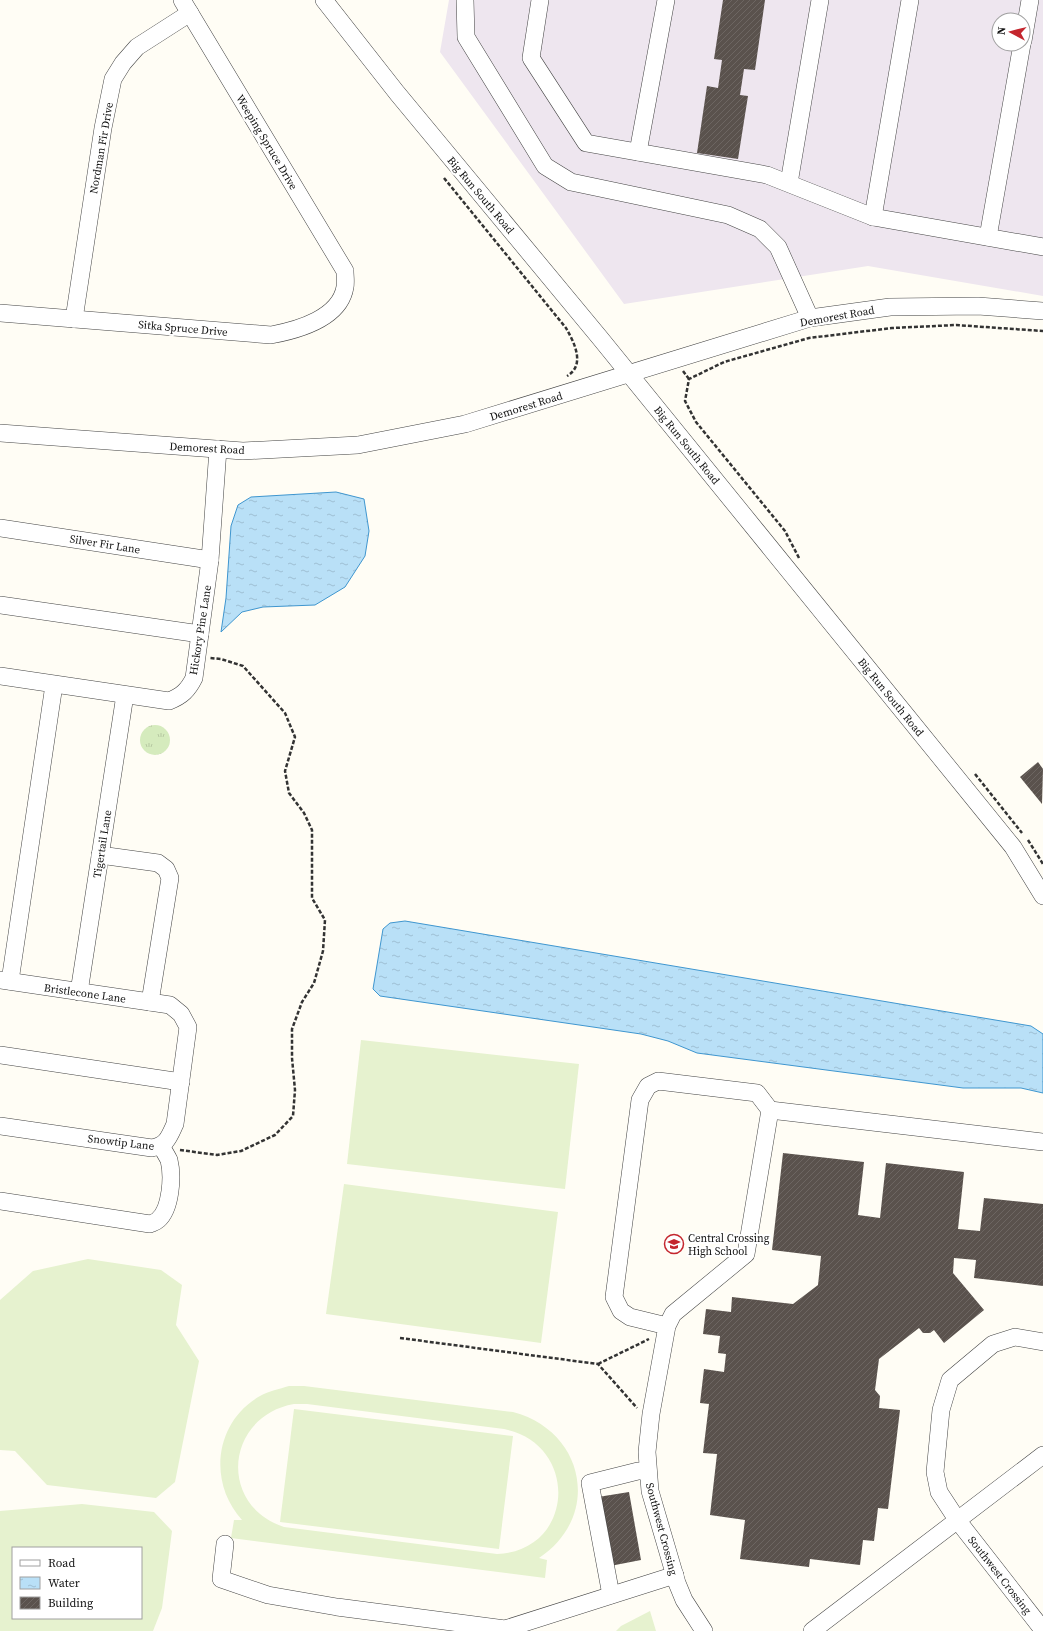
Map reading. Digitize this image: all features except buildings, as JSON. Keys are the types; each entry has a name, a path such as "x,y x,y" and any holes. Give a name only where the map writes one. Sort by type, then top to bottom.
{"street":[{"name":"Big Run South Road","path":"324,0 397,93 629,374 1013,847 1043,896"},
{"path":"465,0 466,37 545,166 571,182 728,215 760,229 778,247 810,318"},
{"path":"540,0 531,58 586,143 767,175 873,217 1043,247"},
{"path":"638,152 666,0"},
{"path":"789,183 820,0"},
{"path":"873,217 910,0"},
{"path":"1028,12 1030,0"},
{"name":"Weeping Spruce Drive","path":"186,6 345,271 346,286"},
{"name":"Nordman Fir Drive","path":"74,319 102,128 113,79 122,63 137,47 186,6"},
{"path":"988,237 1021,52"},
{"name":"Sitka Spruce Drive","path":"0,313 271,335 288,332 308,324 327,313 340,300 346,286"},
{"name":"Demorest Road","path":"0,433 243,451 358,445 465,424 810,318 890,307 978,306 1043,311"},
{"name":"Hickory Pine Lane","path":"0,676 169,701 188,690 194,678 210,560 218,449"},
{"name":"Silver Fir Lane","path":"0,528 210,560"},
{"path":"0,605 200,634"},
{"path":"5,981 54,685"},
{"name":"Tigertail Lane","path":"79,992 125,695"},
{"path":"100,855 158,863 166,868 170,878 150,1002"},
{"name":"Bristlecone Lane","path":"5,981 170,1005"},
{"name":"Snowtip Lane","path":"0,1126 152,1148 162,1146 169,1137 175,1124 188,1027 182,1014 170,1005"},
{"path":"0,1055 181,1082"},
{"path":"770,1110 746,1254 673,1314 667,1326 630,1317 621,1311 614,1297 640,1100 648,1086 658,1081 757,1093 770,1110 1043,1142"},
{"path":"0,1201 150,1224 158,1220 166,1210 170,1191 171,1174 168,1160 162,1146"},
{"name":"Southwest Crossing","path":"667,1326 647,1452 650,1491 684,1600 704,1631"},
{"name":"Southwest Crossing","path":"1043,1342 1015,1337 993,1344 950,1380 941,1410 935,1472 939,1492 958,1521 1043,1630"},
{"path":"812,1631 1043,1455"},
{"path":"611,1595 590,1483 638,1471 648,1471"},
{"path":"225,1544 221,1579 268,1595 337,1607 505,1629 675,1575"}],"path":[{"path":"444,178 566,328 574,342 578,357 573,371 564,378"},
{"path":"799,559 785,531 696,422 685,401 689,379 724,362 809,338 892,328 956,325 1043,331"},
{"path":"162,1146 217,1155 241,1151 274,1135 293,1116 295,1090 292,1058 292,1029 302,1002 314,983 323,951 325,920 312,898 312,830 304,813 289,793 285,772 295,737 286,712 243,666 221,659 197,658"},
{"path":"971,769 1012,818 1043,864"},
{"path":"400,1338 598,1364 650,1339"},
{"path":"598,1364 642,1413"}],"shaded area":[{"path":"449,0 1043,0 1043,296 868,266 624,304 440,52"}],"green space":[{"path":"155,725 161,726 169,734 169,746 161,754 155,755 149,754 141,746 140,740 141,734 149,726"},
{"path":"361,1040 579,1064 565,1189 347,1164"},
{"path":"344,1184 558,1212 541,1343 326,1314"},
{"path":"88,1259 161,1270 182,1285 176,1325 199,1361 175,1482 156,1498 47,1485 15,1451 0,1450 0,1300 33,1271"},
{"path":"289,1386 304,1386 513,1412 537,1422 556,1437 569,1455 577,1476 577,1498 572,1520 559,1540 539,1558 547,1560 545,1578 231,1538 234,1520 242,1520 231,1505 224,1489 221,1471 221,1454 225,1437 233,1421 245,1407 263,1394","holes":["294,1404 307,1404 504,1429 529,1439 546,1454 556,1474 558,1496 554,1517 542,1535 523,1548 497,1554 284,1527 262,1516 248,1500 240,1482 238,1462 243,1442 254,1425 271,1412"]},
{"path":"294,1409 513,1436 499,1549 280,1522"},
{"path":"82,1504 154,1512 172,1531 162,1608 153,1631 0,1631 0,1511"},
{"path":"650,1611 656,1631 616,1631 621,1626"}],"water":[{"path":"336,492 364,499 369,531 365,556 345,587 315,605 263,607 242,612 221,632 226,598 231,526 238,505 251,497"},
{"path":"405,921 1031,1026 1043,1034 1043,1093 1021,1088 963,1088 697,1053 668,1041 641,1034 380,996 373,989 383,929 390,923"}],"place":[{"name":"Central Crossing High School","path":"674,1244"}]}
